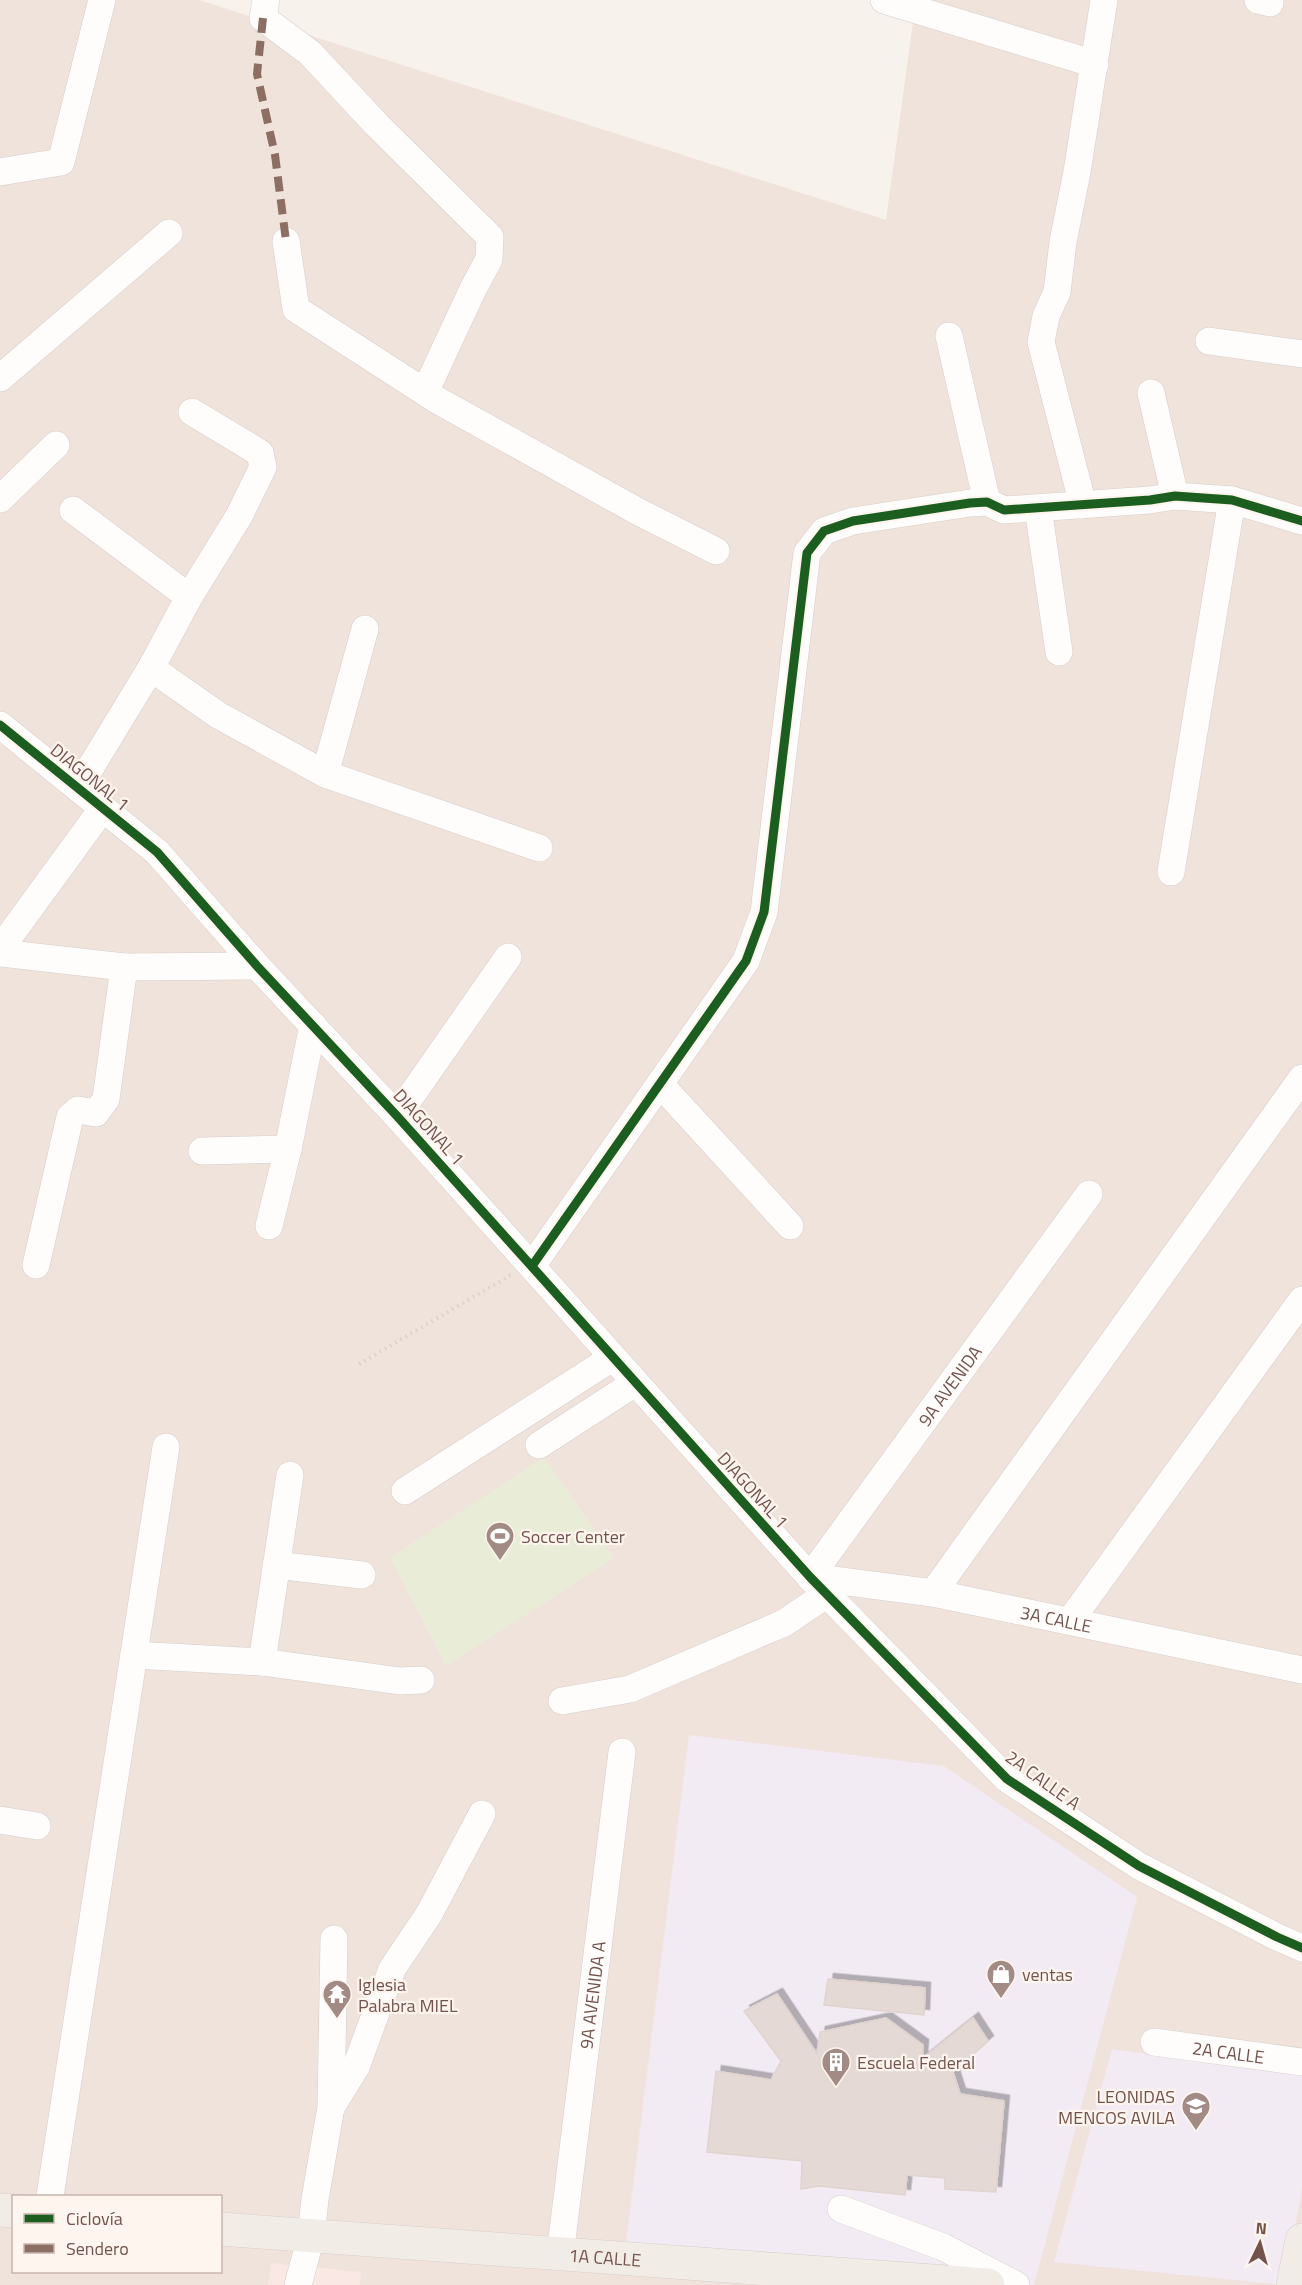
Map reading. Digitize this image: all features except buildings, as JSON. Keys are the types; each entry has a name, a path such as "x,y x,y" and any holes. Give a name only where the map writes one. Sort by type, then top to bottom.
{"main road":[{"name":"1A CALLE","path":"222,2229 311,2237 561,2246 731,2276 974,2284"},
{"path":"1293,2285 1302,2240"}],"street":[{"path":"0,172 61,162 102,0"},
{"path":"266,0 263,18 310,53 376,124 490,237 489,259 425,392"},
{"path":"884,0 1095,64"},
{"path":"1083,504 1041,342 1046,316 1057,292 1063,242 1077,172 1104,0"},
{"path":"0,378 169,233"},
{"path":"286,241 296,309 425,392 637,512 716,551"},
{"path":"949,336 987,502"},
{"path":"1209,341 1302,354"},
{"path":"1151,393 1175,496"},
{"path":"78,788 239,516 263,467 260,453 192,412"},
{"path":"0,499 56,445"},
{"path":"531,1265 746,961 764,912 807,553 824,531 853,521 987,502 1005,510 1175,496 1232,500 1302,522"},
{"path":"1171,872 1232,500"},
{"path":"1038,508 1059,652"},
{"path":"73,510 189,597"},
{"path":"326,774 365,629"},
{"path":"151,668 218,715 326,774 539,848"},
{"name":"DIAGONAL 1","path":"0,725 157,852 257,966 397,1116 818,1586"},
{"path":"103,808 0,951 124,967 257,966"},
{"path":"397,1116 508,957"},
{"path":"36,1265 70,1117 78,1110 96,1113 106,1099 124,967"},
{"path":"269,1226 288,1149 313,1025"},
{"path":"933,1593 1302,1078"},
{"path":"660,1084 790,1226"},
{"path":"202,1151 288,1149"},
{"name":"9A AVENIDA","path":"562,1701 630,1689 784,1623 818,1586 1089,1194"},
{"path":"1070,1621 1302,1300"},
{"path":"405,1491 612,1358"},
{"path":"539,1445 635,1383"},
{"path":"50,2195 166,1447"},
{"path":"262,1662 290,1475"},
{"path":"276,1565 362,1575"},
{"name":"3A CALLE","path":"818,1586 933,1593 1302,1669"},
{"name":"2A CALLE A","path":"818,1586 1007,1779 1139,1866 1302,1948"},
{"path":"134,1655 262,1662 373,1678 400,1681 421,1680"},
{"name":"9A AVENIDA A","path":"561,2246 622,1752"},
{"path":"331,2107 356,2067 392,1969 429,1914 482,1814"},
{"path":"0,1820 37,1826"},
{"path":"298,2285 311,2237 315,2199 331,2107 334,1939"},
{"name":"2A CALLE","path":"1154,2043 1302,2062"},
{"path":"842,2208 943,2247 1016,2285"}],"path":[{"path":"358,1364 531,1265"}],"shaded area":[{"path":"0,0 199,0 886,220 916,0 1302,0 1302,2285 0,2285"},
{"path":"689,1735 944,1766 1137,1897 1034,2285 988,2285 624,2259"},
{"name":"LEONIDAS MENCOS AVILA","path":"1112,2049 1302,2075 1302,2189 1284,2285 1054,2262"},
{"path":"271,2263 361,2272 360,2285 268,2285"}],"green space":[{"name":"Soccer Center","path":"544,1457 614,1558 446,1666 390,1558"}],"marked path":[{"path":"263,18 257,74 275,155 286,241"}],"cycle path":[{"path":"532,1266 746,961 764,912 807,553 824,531 853,521 970,503 987,502 1004,510 1150,500 1175,496 1232,500 1302,521"},
{"path":"0,725 157,852 257,966 397,1116 810,1577 1007,1779 1139,1866 1302,1948"}],"place":[{"name":"Soccer Center","path":"500,1562"},
{"name":"ventas","path":"1001,2000"},
{"name":"Iglesia Palabra MIEL","path":"337,2020"},
{"name":"Escuela Federal","path":"836,2088"},
{"name":"LEONIDAS MENCOS AVILA","path":"1196,2132"}]}
